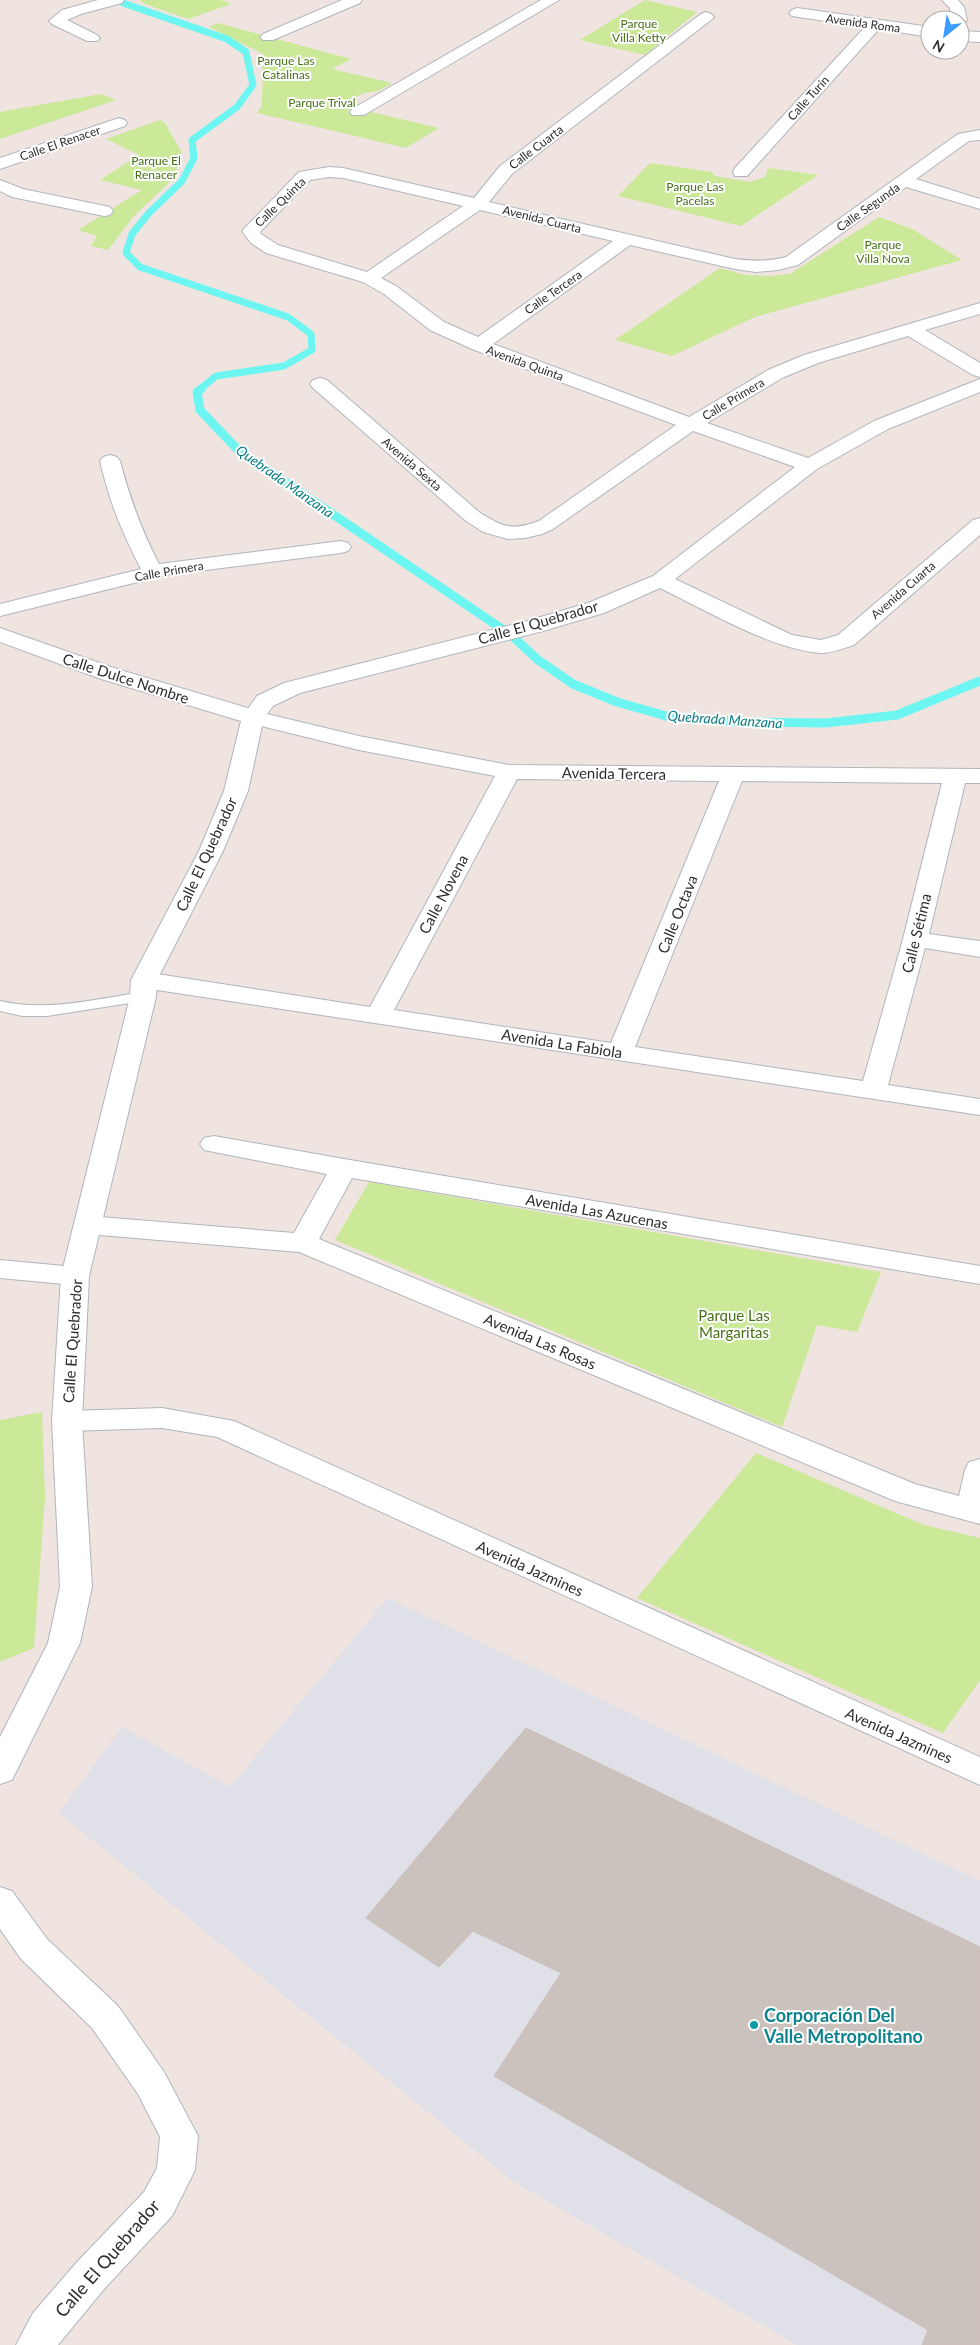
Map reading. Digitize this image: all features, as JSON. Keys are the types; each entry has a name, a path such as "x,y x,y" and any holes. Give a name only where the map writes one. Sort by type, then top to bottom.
{"street":[{"path":"92,38 56,21 59,17 68,13 117,0"},
{"path":"268,37 355,0"},
{"path":"358,112 552,0"},
{"path":"949,0 957,7 957,10"},
{"name":"Avenida Roma","path":"796,13 875,26 920,31"},
{"name":"Calle Cuarta","path":"369,278 479,204 506,170 706,16"},
{"name":"Calle Turín","path":"741,172 875,26"},
{"name":"Calle El Renacer","path":"0,164 120,123"},
{"name":"Calle Segunda","path":"767,266 792,261 904,181 972,136"},
{"name":"Avenida Cuarta","path":"317,173 343,173 735,264 767,266"},
{"name":"Calle Quinta","path":"253,237 251,231 296,184 305,176 317,173"},
{"path":"904,181 980,204"},
{"path":"0,185 18,192 104,211"},
{"name":"Avenida Quinta","path":"253,237 272,249 369,278 390,290 437,326 478,345 691,424 810,465"},
{"name":"Calle Tercera","path":"478,345 628,239"},
{"name":"Calle Primera","path":"509,535 531,532 546,525 691,424 775,374 811,359 980,308"},
{"path":"910,329 980,371"},
{"name":"Avenida Sexta","path":"320,384 472,516 489,528 509,535"},
{"name":"Calle El Quebrador","path":"0,1771 64,1643 76,1587 66,1421 75,1276 143,988 210,850 236,790 253,717 264,701 292,688 534,626 596,608 660,580 810,465 881,425 980,385"},
{"path":"110,461 119,497 130,528 153,572"},
{"name":"Avenida Cuarta","path":"660,580 786,640 822,647 846,640 980,524"},
{"name":"Calle Primera","path":"0,610 153,572 341,547"},
{"name":"Calle Dulce Nombre","path":"1,638 109,674 253,717"},
{"name":"Avenida Tercera","path":"253,717 359,743 509,772 980,776"},
{"name":"Calle Novena","path":"378,1015 509,772"},
{"name":"Calle Octava","path":"620,1052 733,775"},
{"name":"Calle Sétima","path":"874,1089 915,939 955,777"},
{"path":"915,939 980,949"},
{"name":"Avenida La Fabiola","path":"143,988 378,1015 874,1089 980,1107"},
{"name":"Avenida Las Azucenas","path":"214,1144 344,1168 980,1275"},
{"path":"303,1243 344,1168"},
{"name":"Avenida Las Rosas","path":"88,1225 303,1243 906,1493 976,1512"},
{"path":"0,1268 75,1276"},
{"name":"Avenida Jazmines","path":"66,1421 162,1418 223,1428 980,1772"},
{"path":"976,1512 980,1470"},
{"name":"Calle El Quebrador","path":"0,1901 34,1949 105,2017 151,2083 179,2136 176,2170 158,2204 91,2274 48,2326 36,2345"}],"lane":[{"path":"0,1006 22,1011 46,1011 143,988"}],"shaded area":[{"path":"388,1598 980,1881 980,2345 797,2345 514,2182 59,1813 122,1727 230,1787"}],"green space":[{"path":"140,0 222,0 231,4 188,19 145,4"},
{"name":"Parque Villa Ketty","path":"645,0 697,12 645,55 580,40"},
{"name":"Parque Trival","path":"218,23 351,59 332,69 392,83 378,91 364,93 356,97 358,100 354,108 346,112 362,116 371,112 439,128 406,148 257,113 262,106 263,54 209,27"},
{"path":"101,94 116,100 0,139 0,112"},
{"name":"Parque El Renacer","path":"160,120 165,123 182,153 173,179 133,217 108,250 91,246 97,236 78,230 142,190 100,180 139,155 106,139"},
{"name":"Parque Las Pacelas","path":"650,163 712,172 715,176 750,182 765,177 768,168 818,175 741,226 618,196"},
{"name":"Parque Villa Nova","path":"879,217 912,229 962,260 755,317 672,356 615,340 720,268 745,275 769,276 790,274"},
{"name":"Parque Las Margaritas","path":"369,1182 881,1272 857,1332 817,1325 782,1427 335,1240"},
{"path":"42,1412 45,1497 34,1648 0,1662 0,1420"},
{"path":"756,1453 924,1525 980,1538 980,1680 943,1733 637,1598"}],"building":[{"name":"Corporación Del Valle Metropolitano","path":"526,1728 980,1947 980,2345 922,2345 928,2330 494,2076 561,1973 473,1931 439,1967 366,1918"}],"waterway":[{"name":"Quebrada Manzana","path":"123,3 227,39 246,52 253,85 237,107 192,140 194,158 182,181 148,214 132,234 126,253 140,267 288,317 311,334 312,350 284,366 216,376 199,390"},
{"name":"Quebrada Manzana","path":"201,389 197,392 200,410 238,450 511,635 538,660 573,684 617,702 666,716 739,722 826,723 897,715 980,681"}],"place":[{"name":"Corporación Del Valle Metropolitano","path":"754,2025"}],"park label":[{"name":"Parque Las Catalinas","path":"286,67"}]}
